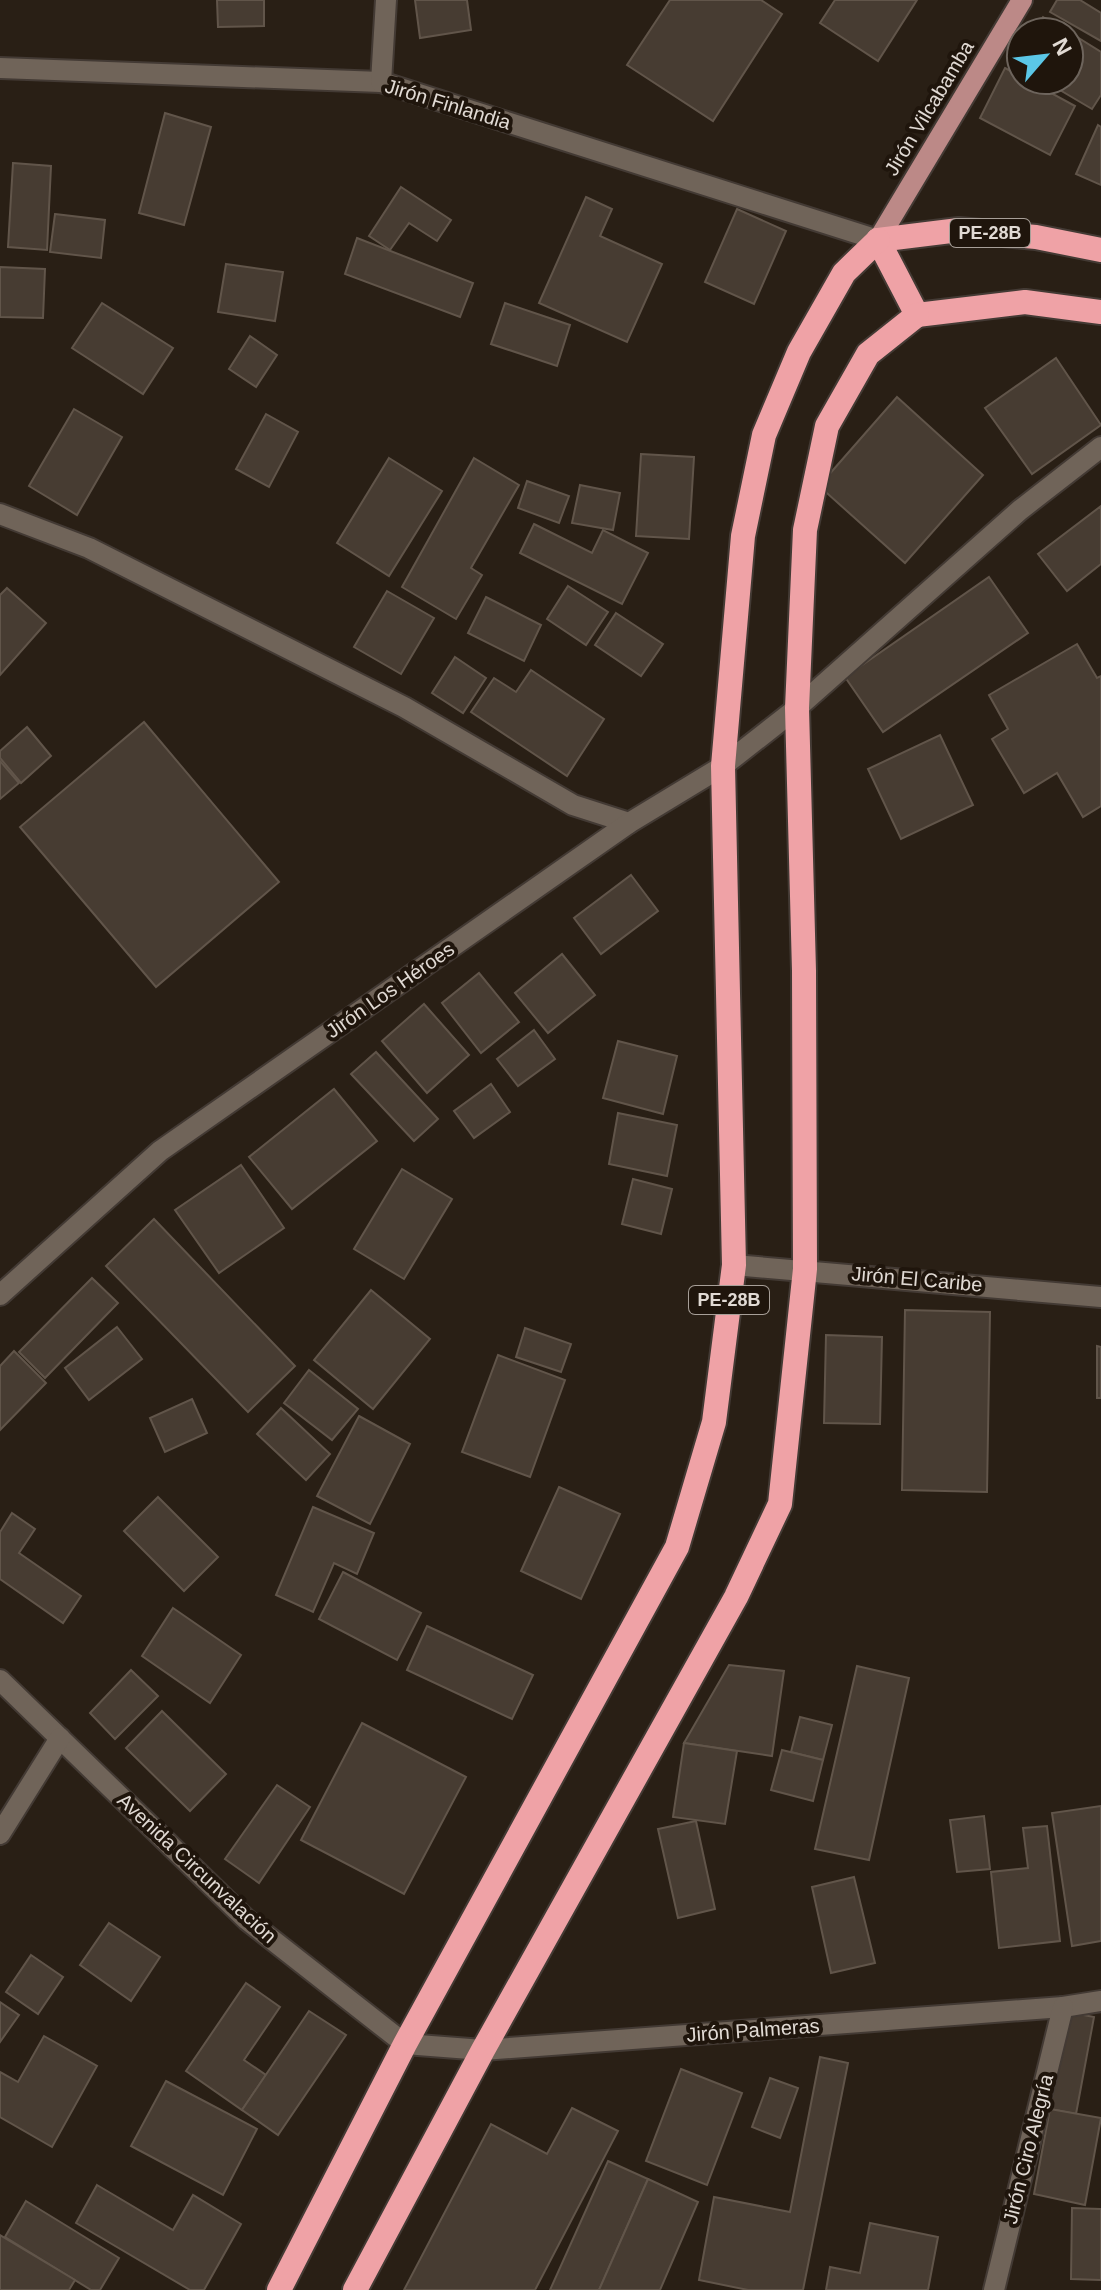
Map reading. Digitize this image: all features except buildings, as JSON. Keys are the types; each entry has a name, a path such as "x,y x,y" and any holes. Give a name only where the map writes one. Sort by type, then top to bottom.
{"highway":[{"name":"PE-28B","path":"279,2290 405,2044 677,1547 714,1422 734,1265 723,766 743,536 764,435 799,352 844,273 878,240 959,230 1036,237 1101,250"},
{"path":"878,240 917,315"},
{"path":"355,2290 483,2050 736,1597 780,1504 805,1269 804,971 797,708 805,530 827,426 868,354 917,315 1025,302 1101,312"}],"main road":[{"name":"Jirón Vilcabamba","path":"878,240 1022,0"}],"street":[{"path":"381,82 386,0"},
{"name":"Jirón Finlandia","path":"0,68 381,82 878,240"},
{"name":"Jirón Los Héroes","path":"0,1295 160,1151 629,823 723,766 797,708 1020,510 1101,447"},
{"path":"0,514 89,548 404,707 573,805 629,823"},
{"name":"Jirón El Caribe","path":"734,1265 1101,1297"},
{"name":"Avenida Circunvalación","path":"0,1680 247,1920 405,2044"},
{"path":"0,1834 60,1738"},
{"name":"Jirón Palmeras","path":"405,2044 483,2050 1063,2007 1101,2001"},
{"name":"Jirón Ciro Alegría","path":"994,2290 1063,2007"}]}
